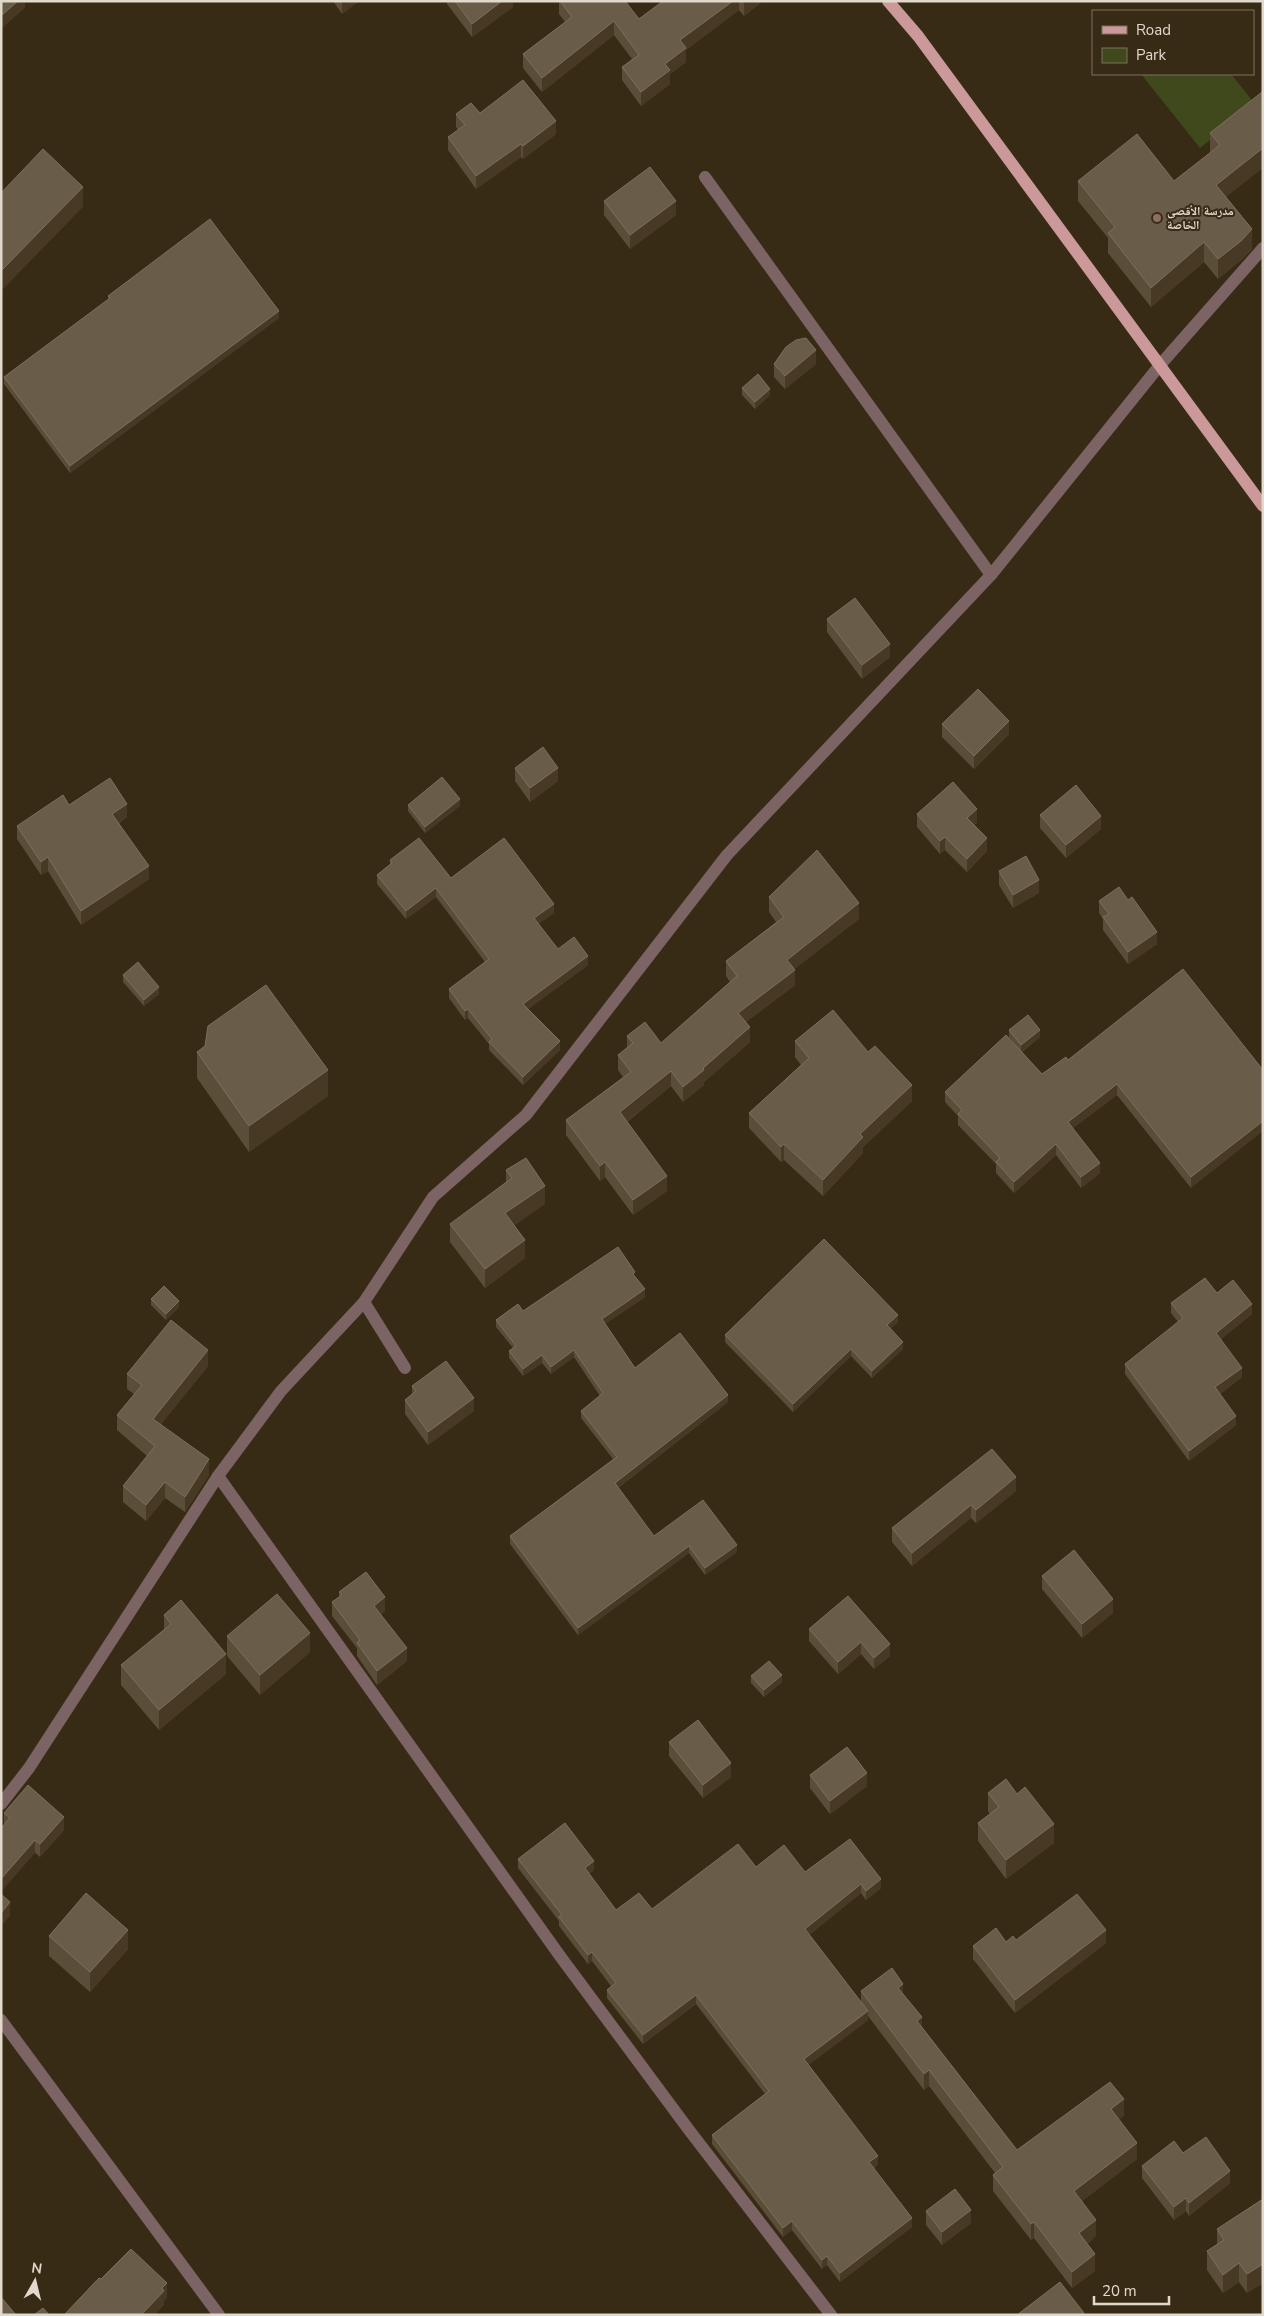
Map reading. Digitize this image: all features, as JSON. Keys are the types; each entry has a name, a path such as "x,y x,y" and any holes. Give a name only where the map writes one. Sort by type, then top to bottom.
{"main road":[{"path":"888,1 918,36 1263,506"}],"street":[{"path":"705,177 991,575"},
{"path":"1,1804 30,1768 218,1476 281,1391 364,1302 433,1197 526,1115 727,855 991,575 1160,366 1263,248"},
{"path":"364,1302 405,1368"},
{"path":"218,1476 566,1964 689,2130 831,2315"},
{"path":"1,2020 219,2315"}],"green space":[{"path":"1142,75 1232,75 1255,104 1200,148"}],"building":[{"path":"1,1 18,1 1,16"},
{"path":"455,1 502,1 472,24"},
{"path":"560,1 625,1 639,19 663,1 733,1 680,40 686,48 665,64 670,70 641,92 622,67 639,55 614,21 542,78 523,54 572,17"},
{"path":"523,80 556,121 523,146 521,144 476,176 448,137 465,125 456,114 471,103 480,113"},
{"path":"1262,92 1263,148 1216,185 1252,229 1241,241 1218,259 1204,242 1151,288 1108,233 1115,227 1078,181 1137,134 1174,181 1220,145 1210,133"},
{"path":"43,149 83,187 1,271 1,193"},
{"path":"650,167 676,201 630,235 604,201"},
{"path":"210,219 279,311 70,466 4,377 110,298 108,296"},
{"path":"806,338 816,350 785,376 774,364 786,347 796,340"},
{"path":"758,374 770,389 755,402 742,388"},
{"path":"855,598 890,644 862,665 827,619"},
{"path":"978,689 1009,721 974,756 942,724"},
{"path":"543,747 558,768 530,788 515,768"},
{"path":"442,777 460,799 425,827 408,805"},
{"path":"110,778 127,804 112,814 149,866 81,911 48,857 41,862 17,826 63,795 69,805"},
{"path":"953,782 977,809 967,818 987,838 967,859 945,837 940,841 917,814"},
{"path":"1076,785 1101,816 1066,845 1040,815"},
{"path":"419,838 451,878 504,838 554,904 534,918 558,949 574,937 588,956 523,1004 560,1041 523,1077 489,1042 492,1039 468,1009 465,1011 449,989 489,959 436,888 406,911 377,875 392,863 390,860"},
{"path":"817,850 859,903 787,960 795,970 738,1013 750,1027 703,1068 704,1070 683,1087 671,1071 620,1112 667,1176 633,1200 605,1162 600,1166 566,1120 631,1072 618,1055 633,1043 627,1036 645,1022 661,1043 737,976 726,961 784,917 769,897"},
{"path":"1026,856 1039,880 1013,895 999,871"},
{"path":"1119,887 1128,900 1132,897 1157,932 1128,952 1103,917 1109,914 1099,901"},
{"path":"138,962 159,987 144,1000 123,975"},
{"path":"1183,969 1263,1070 1263,1121 1191,1177 1117,1084 1068,1122 1100,1163 1081,1177 1056,1144 1014,1182 996,1162 1000,1158 958,1114 962,1110 945,1092 1006,1035 1042,1074 1066,1057 1068,1060"},
{"path":"266,985 328,1070 249,1126 197,1052 205,1046 208,1026"},
{"path":"833,1010 868,1052 875,1046 912,1085 860,1134 863,1137 823,1180 784,1144 781,1147 749,1113 809,1058 795,1041"},
{"path":"1028,1015 1040,1030 1021,1045 1009,1030"},
{"path":"526,1158 545,1186 505,1213 525,1240 485,1269 450,1224 512,1178 506,1170"},
{"path":"824,1239 898,1315 887,1325 903,1342 872,1371 851,1349 793,1404 725,1335"},
{"path":"618,1247 635,1272 633,1274 645,1289 602,1319 635,1368 680,1333 728,1395 615,1483 654,1536 703,1500 737,1545 705,1568 689,1546 578,1628 510,1536 617,1457 581,1411 603,1393 574,1350 551,1367 542,1355 523,1369 509,1351 516,1346 496,1320 518,1304 523,1311"},
{"path":"1205,1278 1217,1293 1233,1280 1252,1304 1216,1333 1242,1368 1215,1387 1236,1416 1189,1451 1125,1364 1183,1318 1171,1303"},
{"path":"164,1286 179,1301 166,1314 151,1299"},
{"path":"171,1320 208,1350 153,1419 209,1459 185,1497 165,1482 146,1505 123,1486 155,1446 117,1415 142,1385 127,1374"},
{"path":"446,1361 474,1398 428,1432 405,1400 416,1391 412,1386"},
{"path":"992,1449 1016,1477 976,1510 971,1505 912,1553 892,1528"},
{"path":"1074,1550 1113,1599 1082,1624 1042,1576"},
{"path":"366,1572 385,1597 374,1606 407,1648 377,1671 357,1643 360,1640 332,1602 342,1595 339,1592"},
{"path":"277,1594 310,1633 260,1675 227,1636"},
{"path":"848,1596 890,1644 874,1658 861,1642 838,1662 809,1629"},
{"path":"181,1600 226,1654 159,1710 121,1665 171,1624 164,1615"},
{"path":"769,1661 782,1675 764,1690 751,1676"},
{"path":"698,1720 731,1763 703,1785 669,1742"},
{"path":"847,1747 867,1773 830,1801 810,1775"},
{"path":"1006,1779 1017,1794 1025,1787 1054,1824 1006,1860 978,1823 999,1807 988,1793"},
{"path":"28,1785 64,1817 40,1844 35,1840 1,1879 1,1828 10,1818 4,1813"},
{"path":"565,1823 594,1861 585,1868 616,1910 639,1893 652,1909 738,1844 756,1867 784,1845 805,1872 850,1839 881,1879 866,1891 861,1884 805,1929 868,2011 804,2059 878,2156 869,2162 912,2218 840,2273 827,2256 822,2260 792,2221 783,2228 712,2135 769,2091 696,1995 643,2035 607,1990 616,1983 592,1952 588,1955 559,1917 562,1915 518,1859"},
{"path":"86,1893 128,1930 90,1972 49,1936"},
{"path":"1,1894 10,1902 1,1913"},
{"path":"1077,1894 1106,1930 1015,2000 973,1946 996,1928 1006,1942 1013,1936 1016,1940"},
{"path":"892,1968 903,1984 898,1988 922,2017 917,2021 1017,2150 1110,2082 1124,2099 1111,2109 1137,2143 1074,2191 1096,2220 1079,2233 1095,2254 1072,2272 1034,2222 1031,2224 993,2175 1003,2167 929,2070 924,2074 861,1991"},
{"path":"1206,2137 1230,2171 1189,2203 1186,2198 1174,2207 1142,2166 1174,2141 1183,2153"},
{"path":"955,2189 971,2210 942,2232 926,2211"},
{"path":"1263,2199 1263,2264 1247,2274 1239,2263 1223,2275 1207,2251 1224,2240 1217,2229"},
{"path":"131,2249 167,2283 162,2288 164,2291 141,2315 64,2315 99,2278 101,2279"},
{"path":"1060,2282 1084,2313 1081,2315 1017,2315"},
{"path":"1,2297 16,2315 1,2315"},
{"path":"43,2308 49,2315 34,2315"}],"place":[{"name":"مدرسة الأقصى الخاصة","path":"1157,218"}]}
